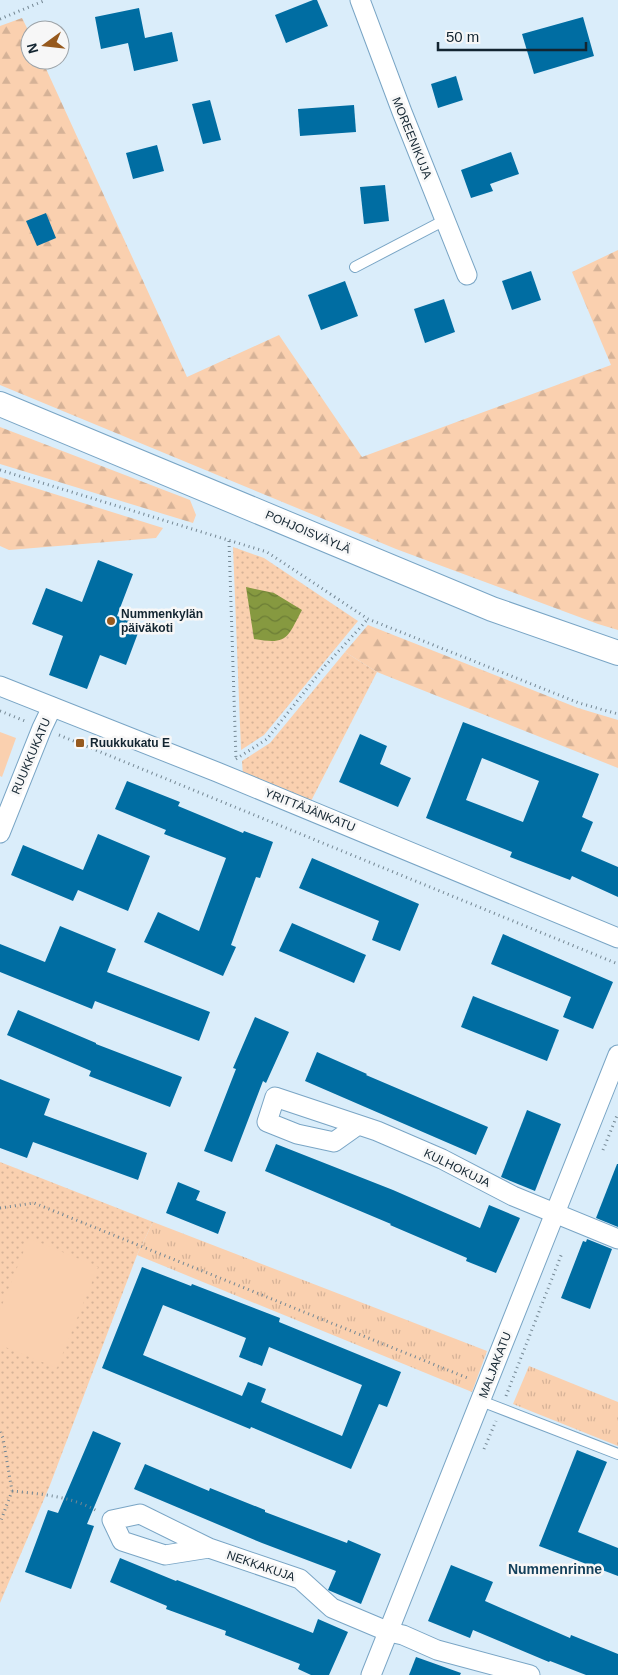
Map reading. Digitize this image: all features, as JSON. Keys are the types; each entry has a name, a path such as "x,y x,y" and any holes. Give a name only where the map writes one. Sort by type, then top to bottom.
{"street":[{"name":"MOREENIKUJA","path":"360,0 467,275"},
{"name":"POHJOISVÄYLÄ","path":"0,404 492,609 618,653"},
{"name":"YRITTÄJÄNKATU","path":"0,686 236,780 618,938"},
{"name":"RUUKKUKATU","path":"0,833 52,707"},
{"name":"MALJAKATU","path":"371,1675 618,1055"},
{"name":"KULHOKUJA","path":"358,1125 377,1131 442,1159 513,1196 618,1239"},
{"name":"NEKKAKUJA","path":"209,1548 165,1555 122,1541 112,1520 140,1514 209,1548 300,1579 332,1608 389,1632 403,1635 437,1650 530,1675"}],"lane":[{"path":"355,267 445,220"},
{"path":"484,1393 618,1454"}],"path":[{"path":"0,19 46,0"},
{"path":"0,470 267,552 368,619 579,703 618,714"},
{"path":"228,541 236,760 236,780 230,805"},
{"path":"236,760 267,739 325,666 368,619"},
{"path":"0,711 618,964"},
{"path":"0,1208 34,1203 484,1393 507,1395"},
{"path":"0,1432 3,1438 12,1491 0,1523"},
{"path":"12,1491 52,1495 89,1506 112,1520"}],"green space":[{"path":"22,18 23,20 20,20 20,70 47,70 187,377 279,335 362,457 611,365 572,272 618,250 618,630 396,549 0,385 0,26"},
{"path":"0,427 190,500 196,515 193,523 0,464"},
{"path":"0,477 163,528 156,538 9,550 0,546"},
{"path":"233,547 264,558 358,621 264,735 241,750"},
{"path":"368,625 578,708 618,720 618,768 377,672 345,652"},
{"path":"345,652 377,672 310,803 243,776 242,761 270,743"},
{"path":"0,732 16,738 2,777 0,776"},
{"path":"0,1162 153,1222 137,1255 50,1485 0,1603"},
{"path":"153,1222 487,1351 472,1392 137,1255"},
{"path":"29,1238 98,1267 57,1368 0,1345 0,1310"},
{"path":"529,1366 618,1402 618,1446 513,1404"}],"water":[{"path":"246,587 274,593 302,610 285,637 274,641 254,639"}],"building":[{"path":"317,0 328,26 286,43 275,15"},
{"path":"139,8 145,38 172,32 178,61 134,71 128,43 101,49 95,17"},
{"path":"583,17 594,56 534,74 522,34"},
{"path":"456,76 463,100 438,108 431,84"},
{"path":"210,100 221,140 203,144 192,104"},
{"path":"354,105 356,132 300,136 298,109"},
{"path":"157,145 164,171 133,179 126,153"},
{"path":"511,152 519,174 490,184 493,191 471,198 461,170"},
{"path":"385,185 389,221 364,224 360,187"},
{"path":"46,213 56,238 37,246 26,221"},
{"path":"531,271 541,300 512,310 502,281"},
{"path":"345,281 358,316 321,330 308,295"},
{"path":"444,299 455,332 425,343 414,309"},
{"path":"98,560 133,574 117,616 141,625 126,665 100,655 87,689 49,675 63,636 32,624 46,588 82,602"},
{"path":"463,722 599,774 582,817 593,822 581,851 618,867 618,897 572,876 570,880 510,857 512,852 426,818","holes":["482,758 539,781 523,822 466,800"]},
{"path":"360,734 387,746 380,764 411,778 398,807 339,782"},
{"path":"127,781 180,802 178,806 243,833 244,831 273,842 260,878 256,877 231,945 236,947 223,976 144,942 158,912 199,931 226,858 164,834 166,830 115,809"},
{"path":"98,834 150,856 128,911 78,890 73,901 11,875 23,845 83,870"},
{"path":"312,858 419,904 400,951 372,940 379,921 299,888"},
{"path":"292,923 366,955 354,983 279,951"},
{"path":"60,926 116,949 107,972 210,1012 199,1041 95,1001 92,1009 0,972 0,944 45,962"},
{"path":"503,934 613,982 593,1029 563,1017 571,997 491,964"},
{"path":"473,996 559,1030 547,1061 461,1027"},
{"path":"18,1010 96,1044 182,1077 170,1107 89,1076 91,1071 7,1035"},
{"path":"255,1017 289,1032 266,1083 263,1081 232,1162 204,1151 236,1069 233,1068"},
{"path":"317,1052 488,1127 476,1155 305,1081"},
{"path":"0,1079 50,1099 44,1115 147,1153 138,1180 33,1142 27,1158 0,1148"},
{"path":"527,1110 561,1124 535,1191 501,1177"},
{"path":"276,1144 393,1190 480,1228 489,1205 520,1218 496,1273 466,1261 467,1258 391,1224 265,1171"},
{"path":"618,1164 618,1227 596,1218"},
{"path":"178,1182 200,1191 196,1200 226,1212 218,1234 166,1213"},
{"path":"587,1239 612,1249 590,1309 561,1298 583,1241 586,1242"},
{"path":"142,1267 280,1318 279,1322 401,1372 387,1407 379,1404 351,1469 102,1368","holes":["163,1305 246,1338 239,1357 262,1366 269,1347 362,1385 342,1436 261,1402 266,1389 248,1382 242,1396 143,1355"]},
{"path":"93,1431 121,1443 87,1524 94,1526 71,1589 25,1572 48,1510 58,1513"},
{"path":"577,1450 607,1462 578,1532 618,1548 618,1576 539,1546"},
{"path":"145,1464 209,1491 210,1488 265,1510 265,1512 347,1543 348,1540 381,1554 361,1604 328,1590 336,1571 262,1543 134,1489"},
{"path":"120,1558 313,1633 318,1619 348,1632 329,1675 311,1675 298,1669 300,1664 225,1635 226,1631 166,1609 167,1606 110,1582"},
{"path":"451,1565 493,1582 485,1601 570,1638 571,1635 618,1654 618,1675 586,1675 549,1662 473,1630 470,1638 428,1621"},
{"path":"416,1657 461,1673 460,1675 409,1675"}],"place":[{"name":"Nummenkylän päiväkoti","path":"111,621"},
{"name":"Ruukkukatu E","path":"80,743"}],"district":[{"name":"Nummenrinne","path":"555,1569"}]}
